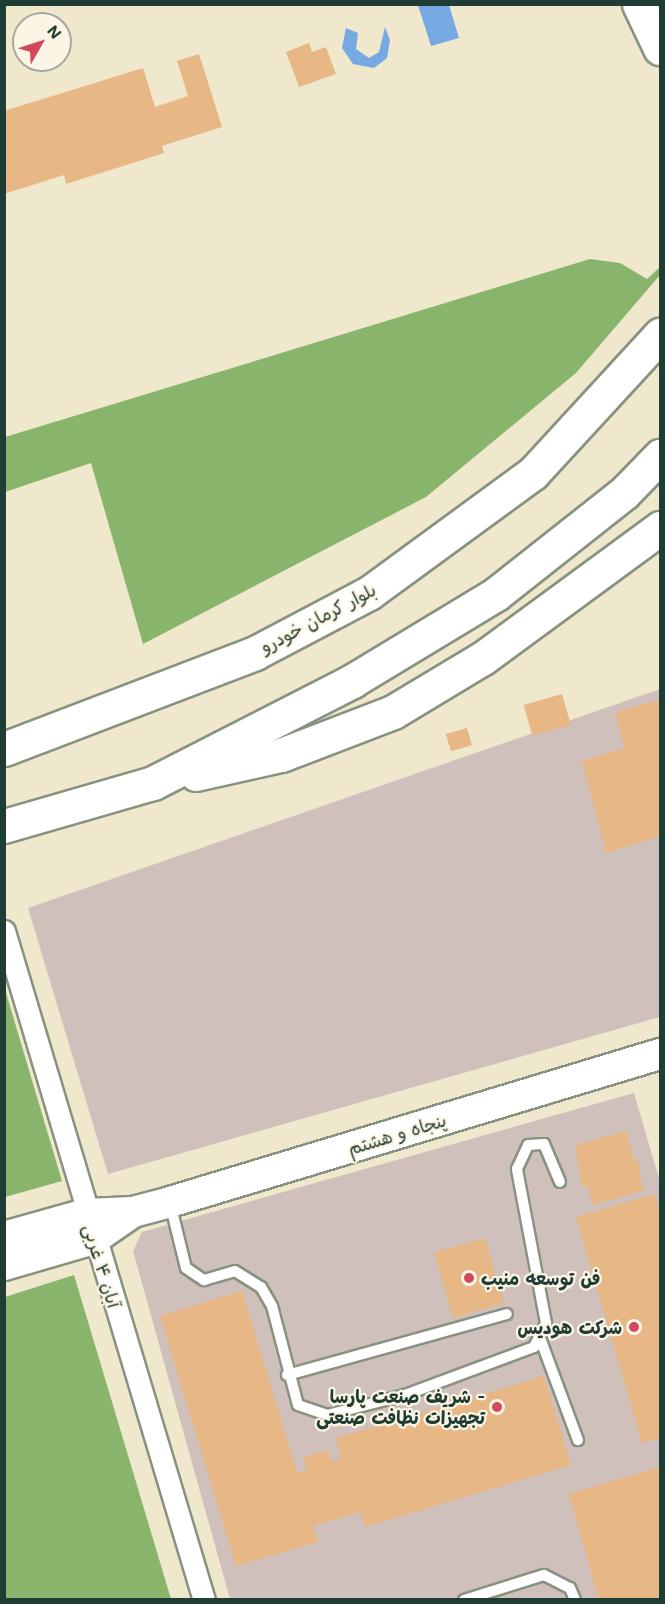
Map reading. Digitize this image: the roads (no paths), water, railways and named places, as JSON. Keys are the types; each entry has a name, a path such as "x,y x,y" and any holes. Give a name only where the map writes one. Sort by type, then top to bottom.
{"main road":[{"path":"639,4 660,48"},
{"name":"بلوار کرمان خودرو","path":"4,749 255,652 369,593 533,473 660,335"},
{"path":"153,783 352,681 496,594 624,493 660,456"},
{"path":"4,826 153,783 281,756 393,712 483,658 660,528"}],"street":[{"name":"آبان ۴ غربی","path":"4,931 90,1226 204,1599"},
{"name":"پنجاه و هشتم","path":"4,1265 90,1226 133,1212 660,1054"},
{"name":"پنجاه و هشتم","path":"4,1237 90,1226"}],"lane":[{"path":"560,1182 544,1144 534,1142 522,1151 517,1168 545,1310 540,1338 578,1440"},
{"path":"170,1202 193,1277 204,1280 235,1271 261,1287 272,1306 287,1375 298,1405 327,1415 405,1395 518,1357 540,1338"},
{"path":"287,1375 507,1314"},
{"path":"464,1599 544,1575 570,1588 575,1599"}],"water":[{"path":"418,5 449,5 459,38 431,46"},
{"path":"385,27 390,40 387,58 374,68 353,64 342,48 346,28 358,33 356,49 369,58 379,52"}],"place":[{"name":"فن توسعه منیب","path":"469,1278"},
{"name":"شرکت هودیس","path":"634,1327"},
{"name":"شریف صنعت پارسا - تجهیزات نظافت صنعتی","path":"497,1407"}]}
